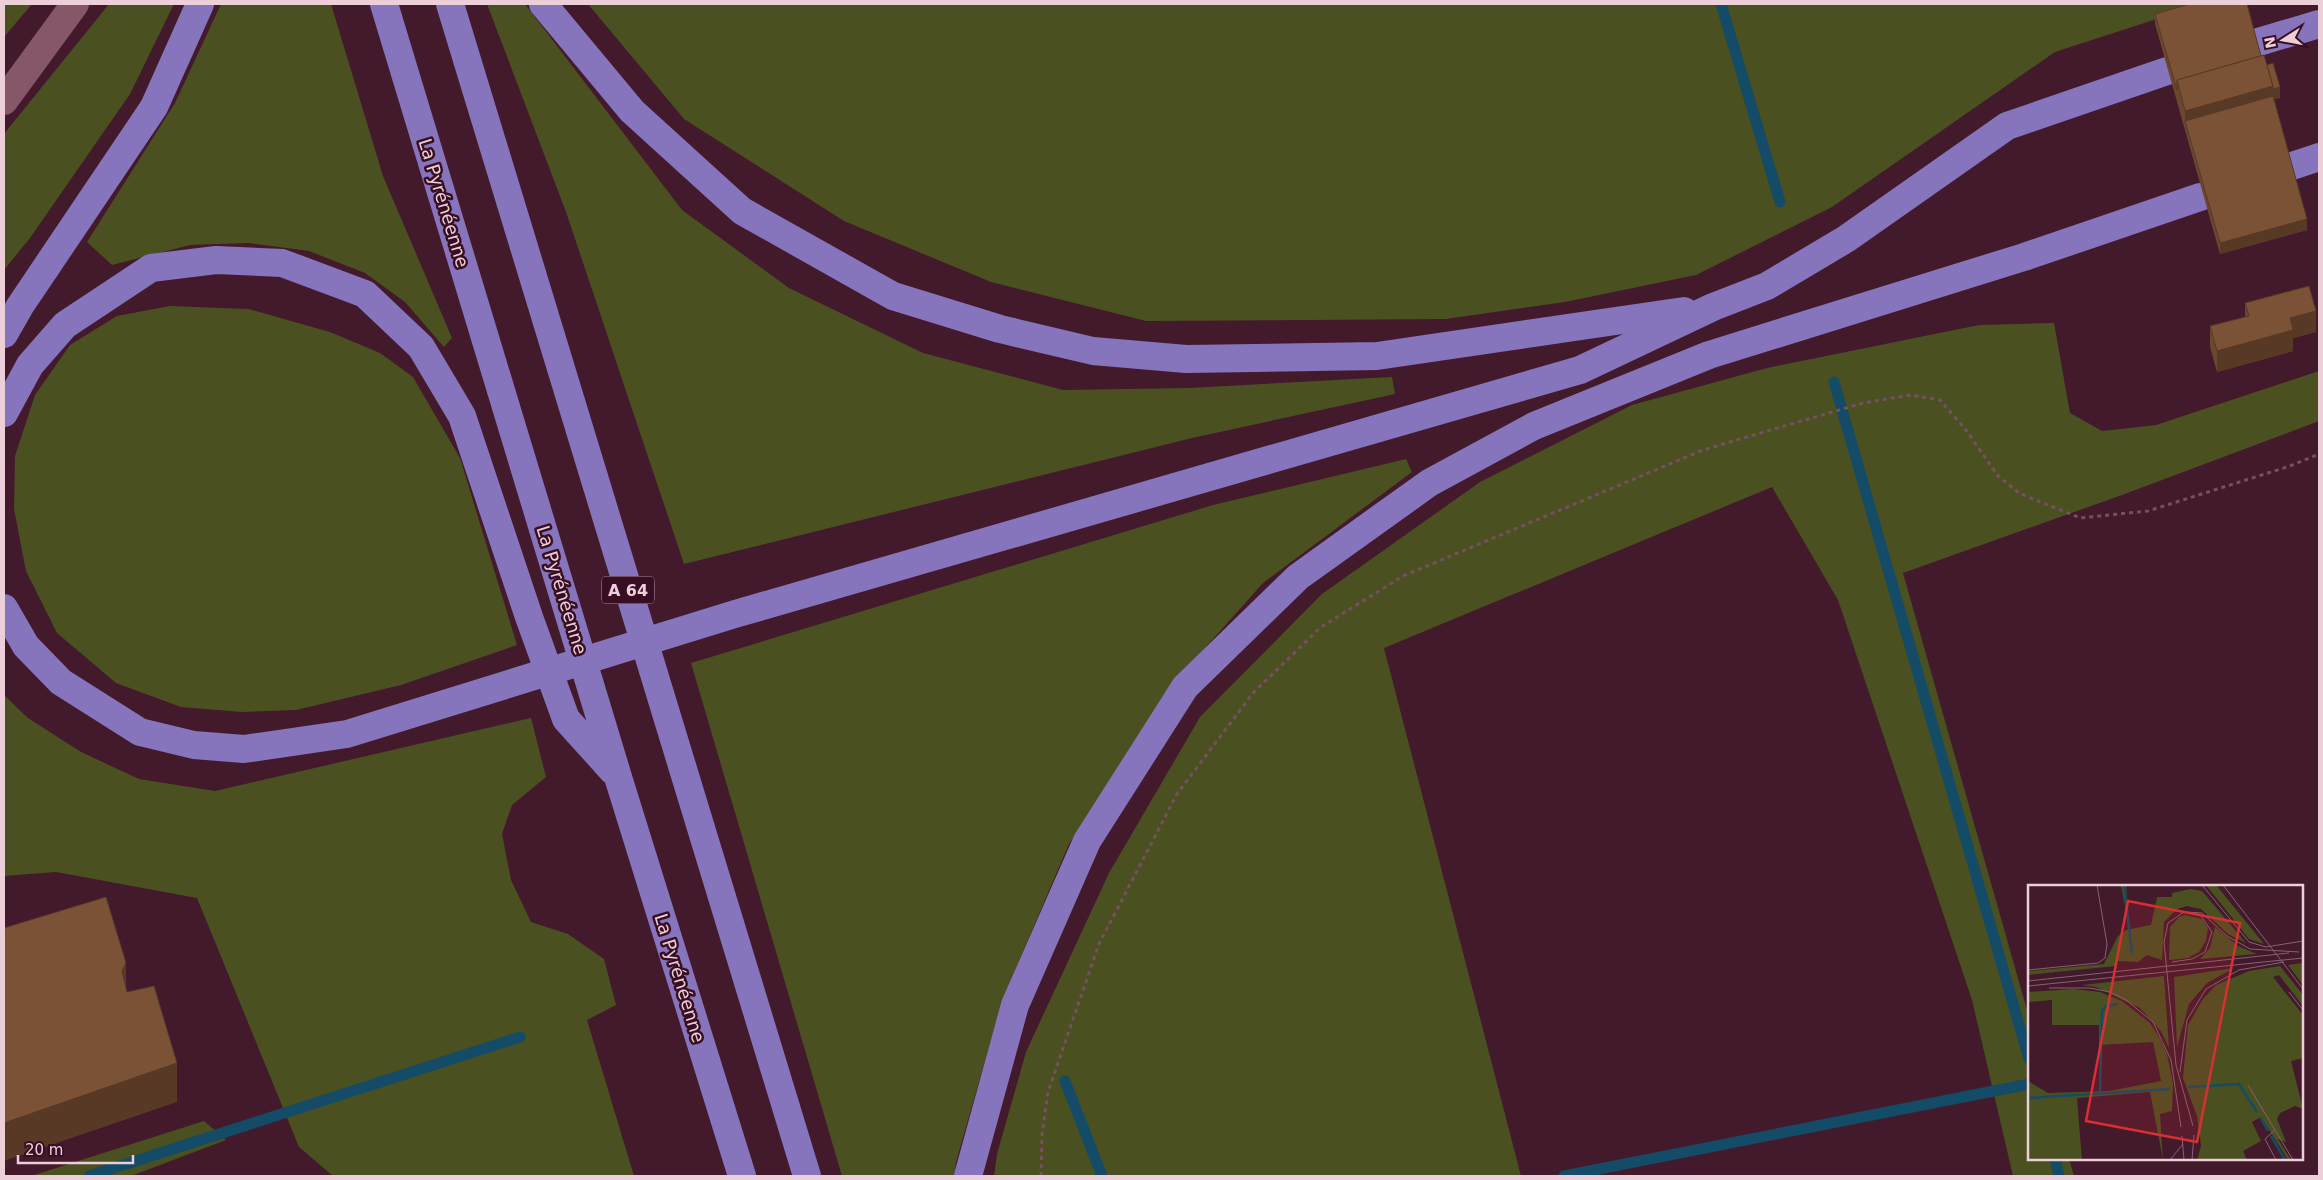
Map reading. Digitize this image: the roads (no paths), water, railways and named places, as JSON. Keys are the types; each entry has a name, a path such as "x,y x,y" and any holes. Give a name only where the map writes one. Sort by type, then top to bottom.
{"highway":[{"path":"4,334 154,107 200,4"},
{"name":"La Pyrénéenne","path":"384,4 618,777 742,1176"},
{"name":"A 64","path":"450,4 806,1176"},
{"path":"543,4 632,111 742,212 893,296 1000,329 1093,351 1186,359 1378,356 1713,307"},
{"path":"2255,43 2319,24"},
{"path":"4,608 26,646 61,682 140,732 194,745 244,749 347,734 735,614 1580,370 1713,307 1767,286 1846,239 2007,126 2167,72"},
{"path":"2289,167 2319,157"},
{"path":"968,1176 1015,1005 1087,841 1185,687 1298,578 1429,483 1534,426 1710,355 2024,257 2200,197"},
{"path":"4,413 30,364 65,325 151,268 216,260 282,263 365,294 421,347 462,416 526,608 566,719 618,777"},
{"path":"1580,370 1710,355"}],"street":[{"path":"4,101 75,4"}],"waterway":[{"path":"1721,4 1780,202"},
{"path":"1834,382 2028,1056"},
{"path":"89,1176 520,1037"},
{"path":"1065,1081 1102,1176"},
{"path":"1564,1176 2028,1084"},
{"path":"2055,1160 2059,1176"}]}
